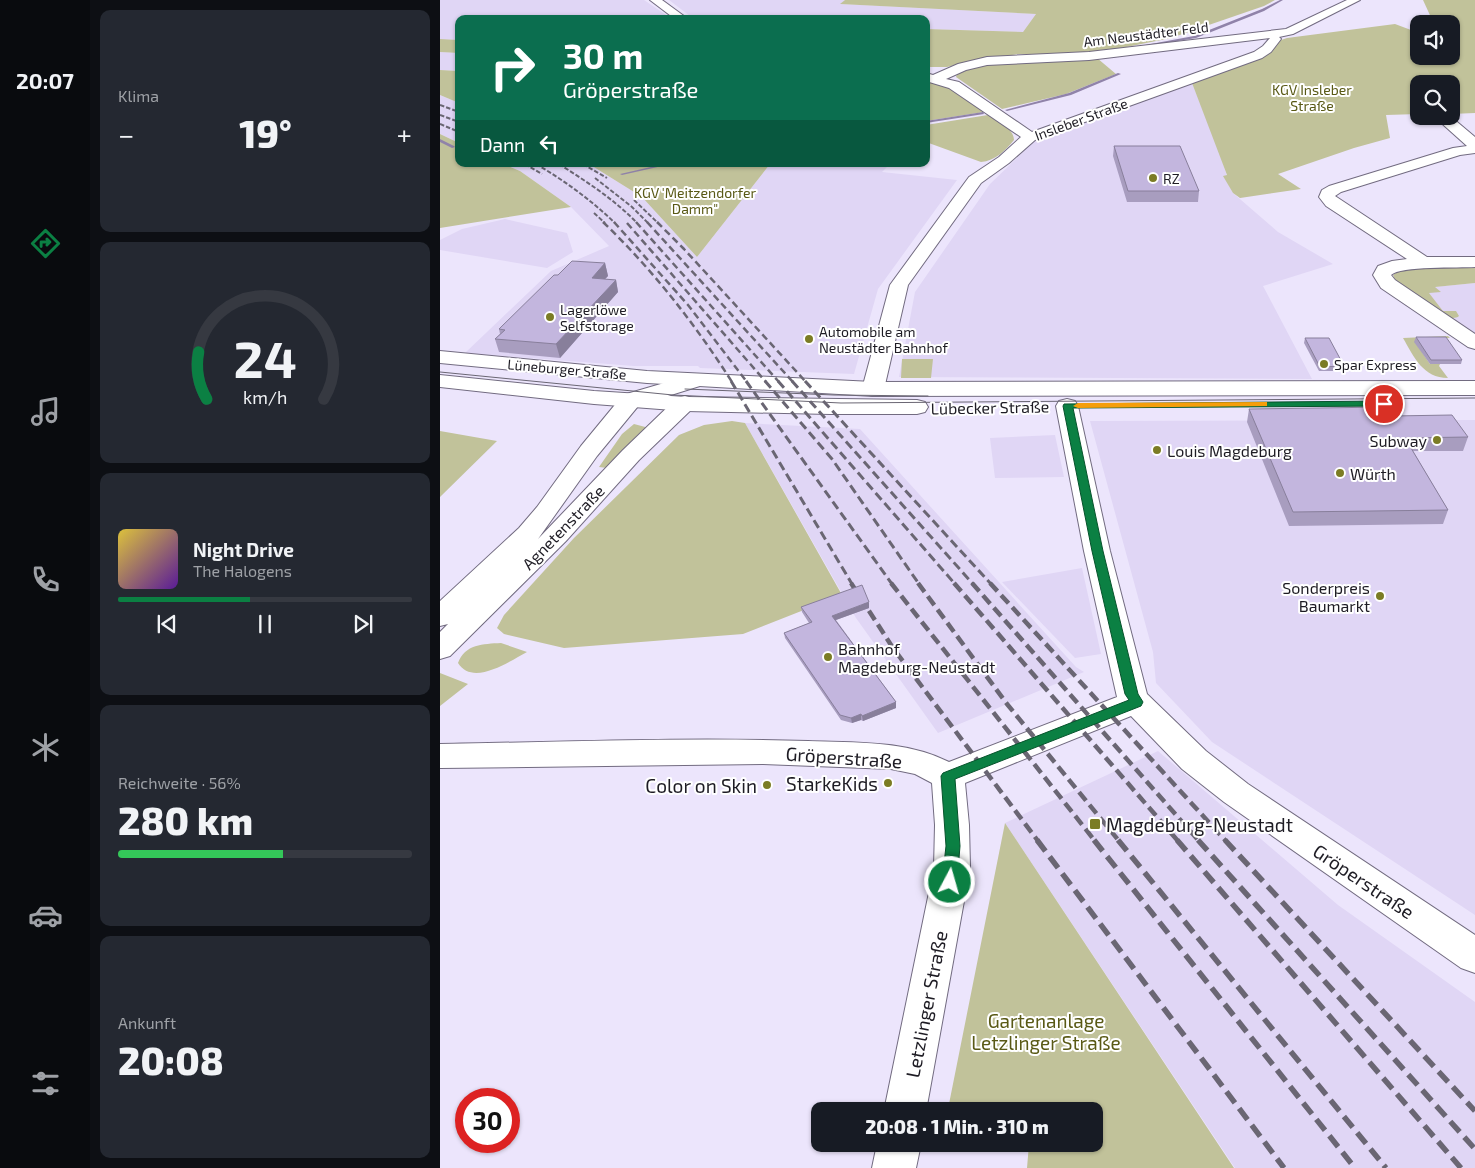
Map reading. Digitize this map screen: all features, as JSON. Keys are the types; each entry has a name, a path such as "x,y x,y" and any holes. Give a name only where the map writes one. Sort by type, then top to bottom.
{"street":[{"path":"655,0 677,15"},
{"name":"Am Neustädter Feld","path":"931,78 967,66 990,61 1090,56 1289,32 1356,0"},
{"name":"Insleber Straße","path":"873,388 899,285 974,180 1004,160 1030,136 1258,55 1266,50 1275,39"},
{"path":"931,78 956,86 1030,136"},
{"path":"1452,125 1475,147"},
{"path":"1422,263 1412,254 1332,204 1327,199 1327,195 1336,189 1458,150 1475,147"},
{"path":"1475,262 1422,263 1387,267 1382,275 1388,284 1475,344"},
{"name":"Lüneburger Straße","path":"440,357 695,380"},
{"path":"647,377 667,388 685,404"},
{"path":"631,400 695,380"},
{"name":"Lübecker Straße","path":"695,380 873,388 1064,390 1475,388"},
{"name":"Lüneburger Straße","path":"440,381 685,404"},
{"name":"Agnetenstraße","path":"440,618 528,534 546,512 588,452 631,400"},
{"name":"Lübecker Straße","path":"685,404 844,408 1475,403"},
{"name":"Agnetenstraße","path":"440,649 561,531 631,455 685,404"},
{"path":"948,776 1136,702 1131,694 1067,406"},
{"name":"Gröperstraße","path":"1136,702 1194,760 1236,793 1475,956"},
{"name":"Gröperstraße","path":"440,756 783,752 891,757 922,763 948,776"},
{"name":"Letzlinger Straße","path":"907,1102 952,868 952,825 948,776"},
{"path":"894,1168 897,1152"}],"shaded area":[{"path":"440,0 644,0 666,15 455,15 455,40 440,39"},
{"path":"669,0 845,0 841,4 1036,14 1023,32 930,29 930,15 689,15"},
{"path":"440,52 455,53 455,71 440,70"},
{"path":"1192,83 1218,148 1227,176 1224,176 1233,193 1278,232 1333,264 1263,286 1312,379 899,377 915,292 990,184 1040,136"},
{"path":"440,95 455,101 455,141 440,134"},
{"path":"510,167 594,167 642,197 697,257 768,167 887,167 882,172 957,180 878,289 854,374 700,368 698,366 634,366 465,353 551,271 609,246 571,207 520,171"},
{"path":"505,219 567,233 573,252 547,268 440,250 440,240 462,229"},
{"path":"1475,283 1475,335 1449,318 1428,293 1434,287"},
{"path":"1475,420 1475,915 1212,742 1156,683 1153,652 1090,421"},
{"path":"745,423 860,429 1076,667 1084,672 938,733 856,618"},
{"path":"1055,435 1064,477 995,478 990,438"},
{"path":"1082,568 1101,654 1075,658 1002,582"},
{"path":"1158,751 1338,905 1475,1002 1475,1168 1235,1168 1005,823"}],"green space":[{"path":"845,0 1275,0 1264,6 1171,38 1087,55 1020,54 979,59 947,67 930,67 930,29 1023,32 1036,14 840,4"},
{"name":"KGV Insleber Straße","path":"1423,0 1475,0 1475,113 1460,114 1460,75 1410,75 1410,114 1386,115 1390,138 1278,174 1301,189 1240,198 1233,193 1223,176 1227,175 1192,83 1267,55 1281,40 1287,38 1395,24 1410,30 1410,65 1460,65 1460,15 1430,15"},
{"path":"440,39 455,40 455,53 440,52"},
{"path":"1097,58 1116,74 1066,94 1002,109 956,77 957,74 981,65"},
{"path":"440,70 455,71 455,101 440,95"},
{"path":"930,81 950,88 984,112 930,120"},
{"path":"988,115 1008,128 1014,140 1004,151 991,160 981,162 930,143 930,124"},
{"path":"440,134 455,141 455,167 510,167 520,171 571,207 440,228"},
{"name":"KGV 'Meitzendorfer Damm\"","path":"594,167 768,167 697,257 642,197"},
{"path":"1475,265 1475,283 1435,287 1441,292 1429,293 1443,311 1456,311 1459,316 1453,318 1426,306 1395,280 1393,275 1401,269"},
{"path":"1448,336 1450,338 1427,338 1415,342 1430,364 1440,364 1439,366 1448,378 1432,374 1420,365 1403,338"},
{"path":"902,359 933,359 931,378 901,378"},
{"path":"732,421 745,423 842,595 743,634 564,648 504,634 497,628 504,615 574,538 679,435 704,425"},
{"path":"634,424 649,428 607,468 599,467 622,434"},
{"path":"440,431 497,441 440,497"},
{"path":"501,643 527,652 502,666 482,672 473,673 465,670 458,663 465,652 475,646"},
{"path":"440,673 468,684 440,706"},
{"name":"Gartenanlage Letzlinger Straße","path":"1005,823 1234,1168 1027,1168 1028,1152 1103,1152 1103,1102 949,1102"}],"building":[{"name":"RZ","path":"1114,146 1180,146 1199,191 1128,191"},
{"path":"572,261 605,263 592,278 616,280 556,344 495,339 505,330 499,329 554,275 558,275"},
{"path":"1416,337 1446,337 1462,360 1431,360"},
{"path":"1305,338 1329,338 1344,366 1320,367"},
{"name":"Würth","path":"1386,407 1392,416 1452,415 1468,437 1405,438 1448,510 1293,512 1249,409"},
{"name":"Bahnhof Magdeburg-Neustadt","path":"862,585 869,602 832,616 896,702 862,716 861,714 851,718 840,715 784,633 812,622 801,607"}],"waterway":[{"path":"1142,46 1195,37 1263,10 1282,0"},
{"path":"1007,110 1070,94 1119,74"},
{"path":"930,121 983,113"},
{"path":"440,140 453,147"},
{"path":"622,174 655,167"}],"tram line":[{"path":"440,372 673,395 841,403 1475,398"},
{"path":"685,389 834,395 928,396"}],"railway":[{"path":"440,105 455,111"},
{"path":"440,115 455,121"},
{"path":"440,124 455,130"},
{"path":"530,167 542,174"},
{"path":"541,167 597,206 614,222"},
{"path":"564,167 610,199 636,222"},
{"path":"588,167 607,178"},
{"path":"595,178 632,207 647,222"},
{"path":"634,200 658,223"},
{"path":"594,213 605,223"},
{"path":"603,222 656,278 703,339 732,382"},
{"path":"614,222 688,305 747,382"},
{"path":"636,222 779,382"},
{"path":"647,222 793,382"},
{"path":"627,223 766,382"},
{"path":"658,223 806,382"},
{"path":"731,381 852,584"},
{"path":"746,381 892,584"},
{"path":"765,381 832,459 919,584"},
{"path":"778,381 955,584"},
{"path":"792,381 973,584"},
{"path":"805,381 991,584"},
{"path":"851,583 893,648 1038,841"},
{"path":"891,583 1095,841"},
{"path":"918,583 1007,704 1119,841"},
{"path":"954,583 1178,841"},
{"path":"972,583 1199,841"},
{"path":"990,583 1226,841"},
{"path":"1037,840 1284,1168"},
{"path":"1094,840 1355,1168"},
{"path":"1118,840 1386,1168"},
{"path":"1177,840 1461,1168"},
{"path":"1198,840 1475,1149"},
{"path":"1225,840 1475,1111"}],"slow traffic":[{"path":"1078,406 1264,404"}],"place":[{"name":"RZ","path":"1153,178"},
{"name":"Lagerlöwe Selfstorage","path":"550,317"},
{"name":"Automobile am Neustädter Bahnhof","path":"809,339"},
{"name":"Spar Express","path":"1324,364"},
{"name":"Subway","path":"1437,440"},
{"name":"Louis Magdeburg","path":"1157,450"},
{"name":"Würth","path":"1340,473"},
{"name":"Sonderpreis Baumarkt","path":"1380,596"},
{"name":"Bahnhof Magdeburg-Neustadt","path":"828,657"},
{"name":"StarkeKids","path":"888,783"},
{"name":"Color on Skin","path":"767,785"},
{"name":"Magdeburg-Neustadt","path":"1095,824"}],"route":[{"path":"950,882 953,846 948,776 1136,702 1131,694 1130,682 1098,551 1067,406 1384,404"}]}
